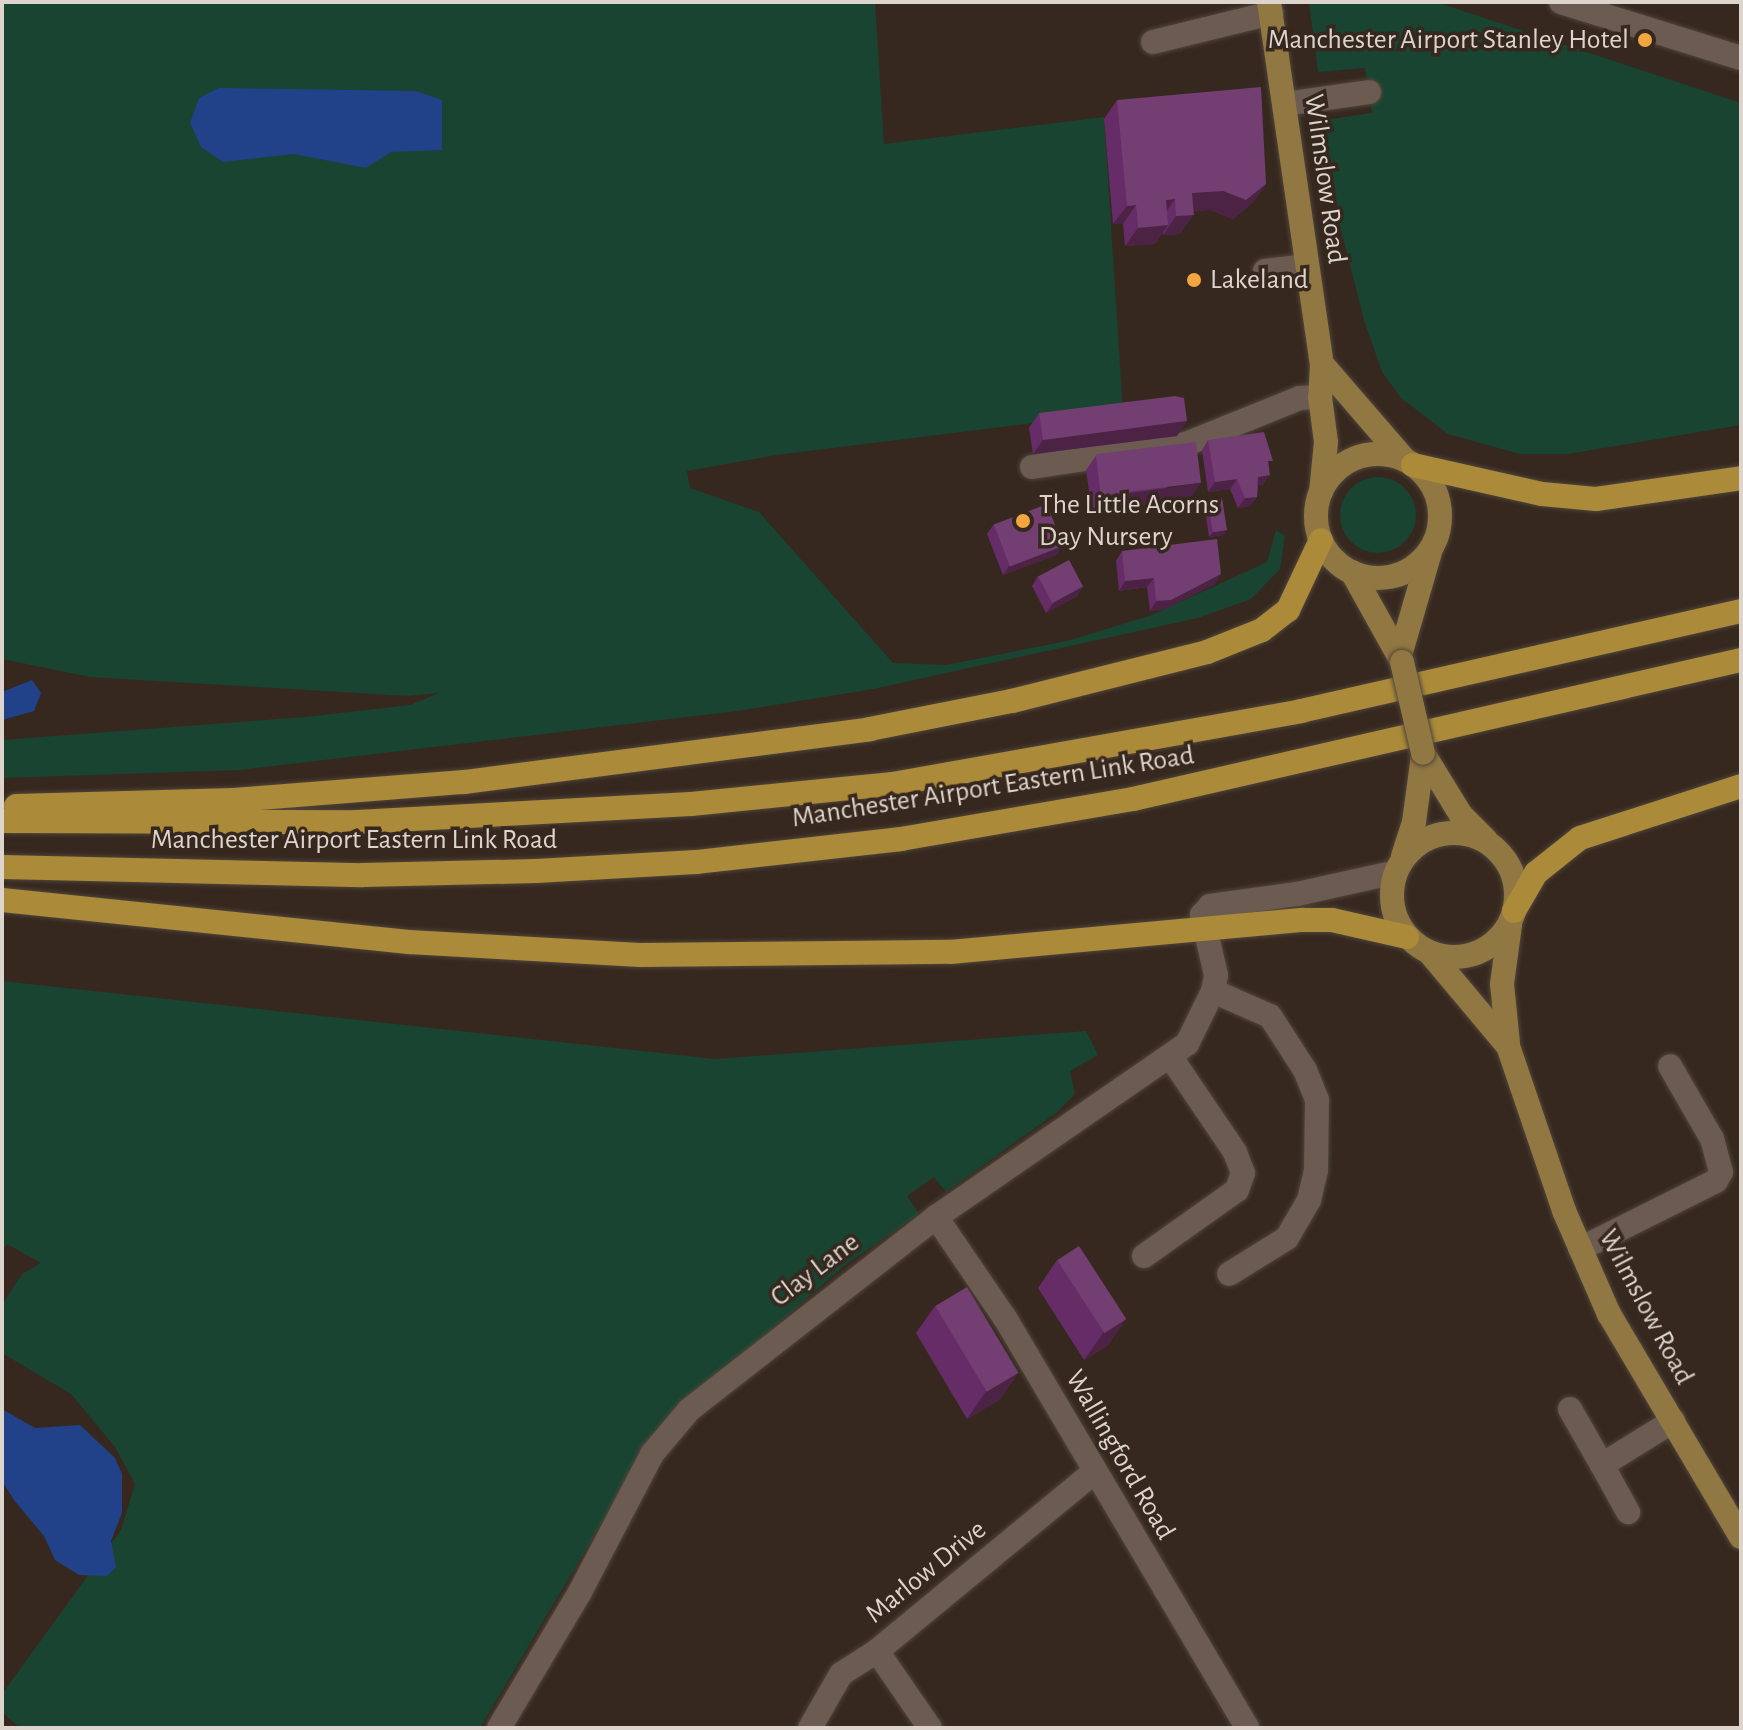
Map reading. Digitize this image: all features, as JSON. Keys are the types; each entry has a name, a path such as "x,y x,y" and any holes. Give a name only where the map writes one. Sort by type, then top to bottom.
{"highway":[{"path":"1408,462 1454,470 1529,492 1596,499 1741,478"},
{"path":"2,806 234,800 464,782 679,757 899,724 1207,652 1262,630 1288,610 1321,540"},
{"name":"Manchester Airport Eastern Link Road","path":"2,821 357,822 691,804 893,784 1301,711 1741,611"},
{"name":"Manchester Airport Eastern Link Road","path":"2,867 363,875 536,871 696,862 901,839 1133,799 1741,660"},
{"path":"1513,915 1536,873 1580,838 1741,786"},
{"path":"2,900 409,942 640,955 950,952 1332,920 1407,937"}],"main road":[{"name":"Wilmslow Road","path":"1270,7 1322,364 1320,397 1326,442 1321,492"},
{"path":"1322,364 1436,495 1440,515 1402,657"},
{"path":"1408,462 1385,454 1354,459 1331,475 1321,492 1316,514 1321,540 1333,559 1352,572 1402,657 1423,754 1461,815 1513,875 1513,915 1484,950 1453,957 1429,952 1407,937 1392,903 1398,867 1414,822 1423,754"},
{"path":"1352,572 1394,575 1416,564 1432,546"},
{"path":"1398,867 1414,847 1443,834 1461,833 1490,845"},
{"name":"Wilmslow Road","path":"1513,915 1502,984 1508,1046 1580,1249 1609,1314 1741,1537"},
{"name":"Wilmslow Road","path":"1429,952 1508,1046"}],"street":[{"path":"1561,2 1741,58"},
{"path":"1153,42 1270,7"},
{"path":"1285,104 1369,92"},
{"path":"1265,271 1307,266"},
{"path":"1032,467 1186,444 1300,398 1320,397"},
{"path":"1203,929 1202,915 1210,906 1297,894 1398,867"},
{"name":"Clay Lane","path":"499,1728 580,1592 652,1454 671,1429 777,1337 936,1217 1170,1056 1193,1035 1213,991 1216,975 1203,929"},
{"path":"1213,991 1270,1016 1305,1070 1317,1100 1316,1170 1309,1200 1287,1238 1229,1274"},
{"path":"1144,1256 1237,1190 1243,1173 1235,1152 1170,1056"},
{"path":"1580,1249 1716,1181 1721,1172 1712,1139 1670,1066"},
{"name":"Wallingford Road","path":"936,1217 1005,1318 1247,1728"},
{"path":"1570,1409 1628,1512"},
{"path":"1602,1465 1673,1421"},
{"name":"Marlow Drive","path":"810,1728 841,1674 877,1651 1094,1472"},
{"path":"877,1651 930,1728"}],"green space":[{"path":"2,2 875,2 884,144 1104,117 1123,412 776,455 687,471 690,488 759,512 893,663 946,665 1067,641 1152,615 1267,562 1276,530 1285,536 1280,569 1251,599 1198,618 873,689 737,711 240,770 2,778 2,740 305,717 410,705 439,693 407,696 90,677 2,659"},
{"path":"1309,2 1436,2 1741,103 1741,425 1568,454 1520,454 1448,434 1401,398 1382,372 1364,320 1337,214 1325,120 1372,113 1365,68 1318,72"},
{"path":"1386,477 1399,483 1410,494 1416,515 1414,530 1399,547 1386,553 1370,553 1357,547 1342,530 1340,507 1346,494 1363,479"},
{"path":"2,981 715,1059 1086,1031 1098,1055 1070,1071 1075,1094 1056,1113 946,1192 934,1177 907,1196 919,1214 844,1266 658,1428 480,1728 20,1728 2,1712 2,1694 121,1530 135,1484 115,1447 71,1394 2,1353 2,1305 22,1274 41,1263 7,1244 2,1251"}],"water":[{"path":"219,88 416,91 442,100 442,150 391,152 366,168 294,154 223,162 201,147 190,123 199,98"},
{"path":"32,680 41,693 34,711 2,720 2,692"},
{"path":"2,1409 35,1428 80,1425 115,1458 122,1474 122,1513 111,1541 116,1567 107,1576 79,1575 55,1560 44,1536 2,1481"}],"building":[{"path":"1261,87 1266,184 1246,200 1223,191 1192,193 1194,215 1176,216 1175,199 1166,200 1168,225 1138,228 1136,205 1127,206 1117,100"},
{"path":"1175,396 1184,398 1187,421 1043,440 1039,413"},
{"path":"1264,432 1273,461 1268,461 1270,475 1258,477 1257,497 1245,498 1237,479 1215,482 1208,440"},
{"path":"1196,442 1201,483 1101,495 1096,454"},
{"path":"1222,498 1227,530 1213,532 1209,511"},
{"path":"1047,504 1063,546 1010,566 994,524"},
{"path":"1217,539 1221,574 1171,600 1156,601 1154,578 1125,581 1122,551"},
{"path":"1069,560 1083,586 1052,603 1038,576"},
{"path":"1079,1246 1126,1319 1105,1333 1057,1260"},
{"path":"967,1287 1019,1373 987,1392 935,1306"}],"place":[{"name":"Manchester Airport Stanley Hotel","path":"1645,40"},
{"name":"Lakeland","path":"1194,280"},
{"name":"The Little Acorns Day Nursery","path":"1023,521"}]}
